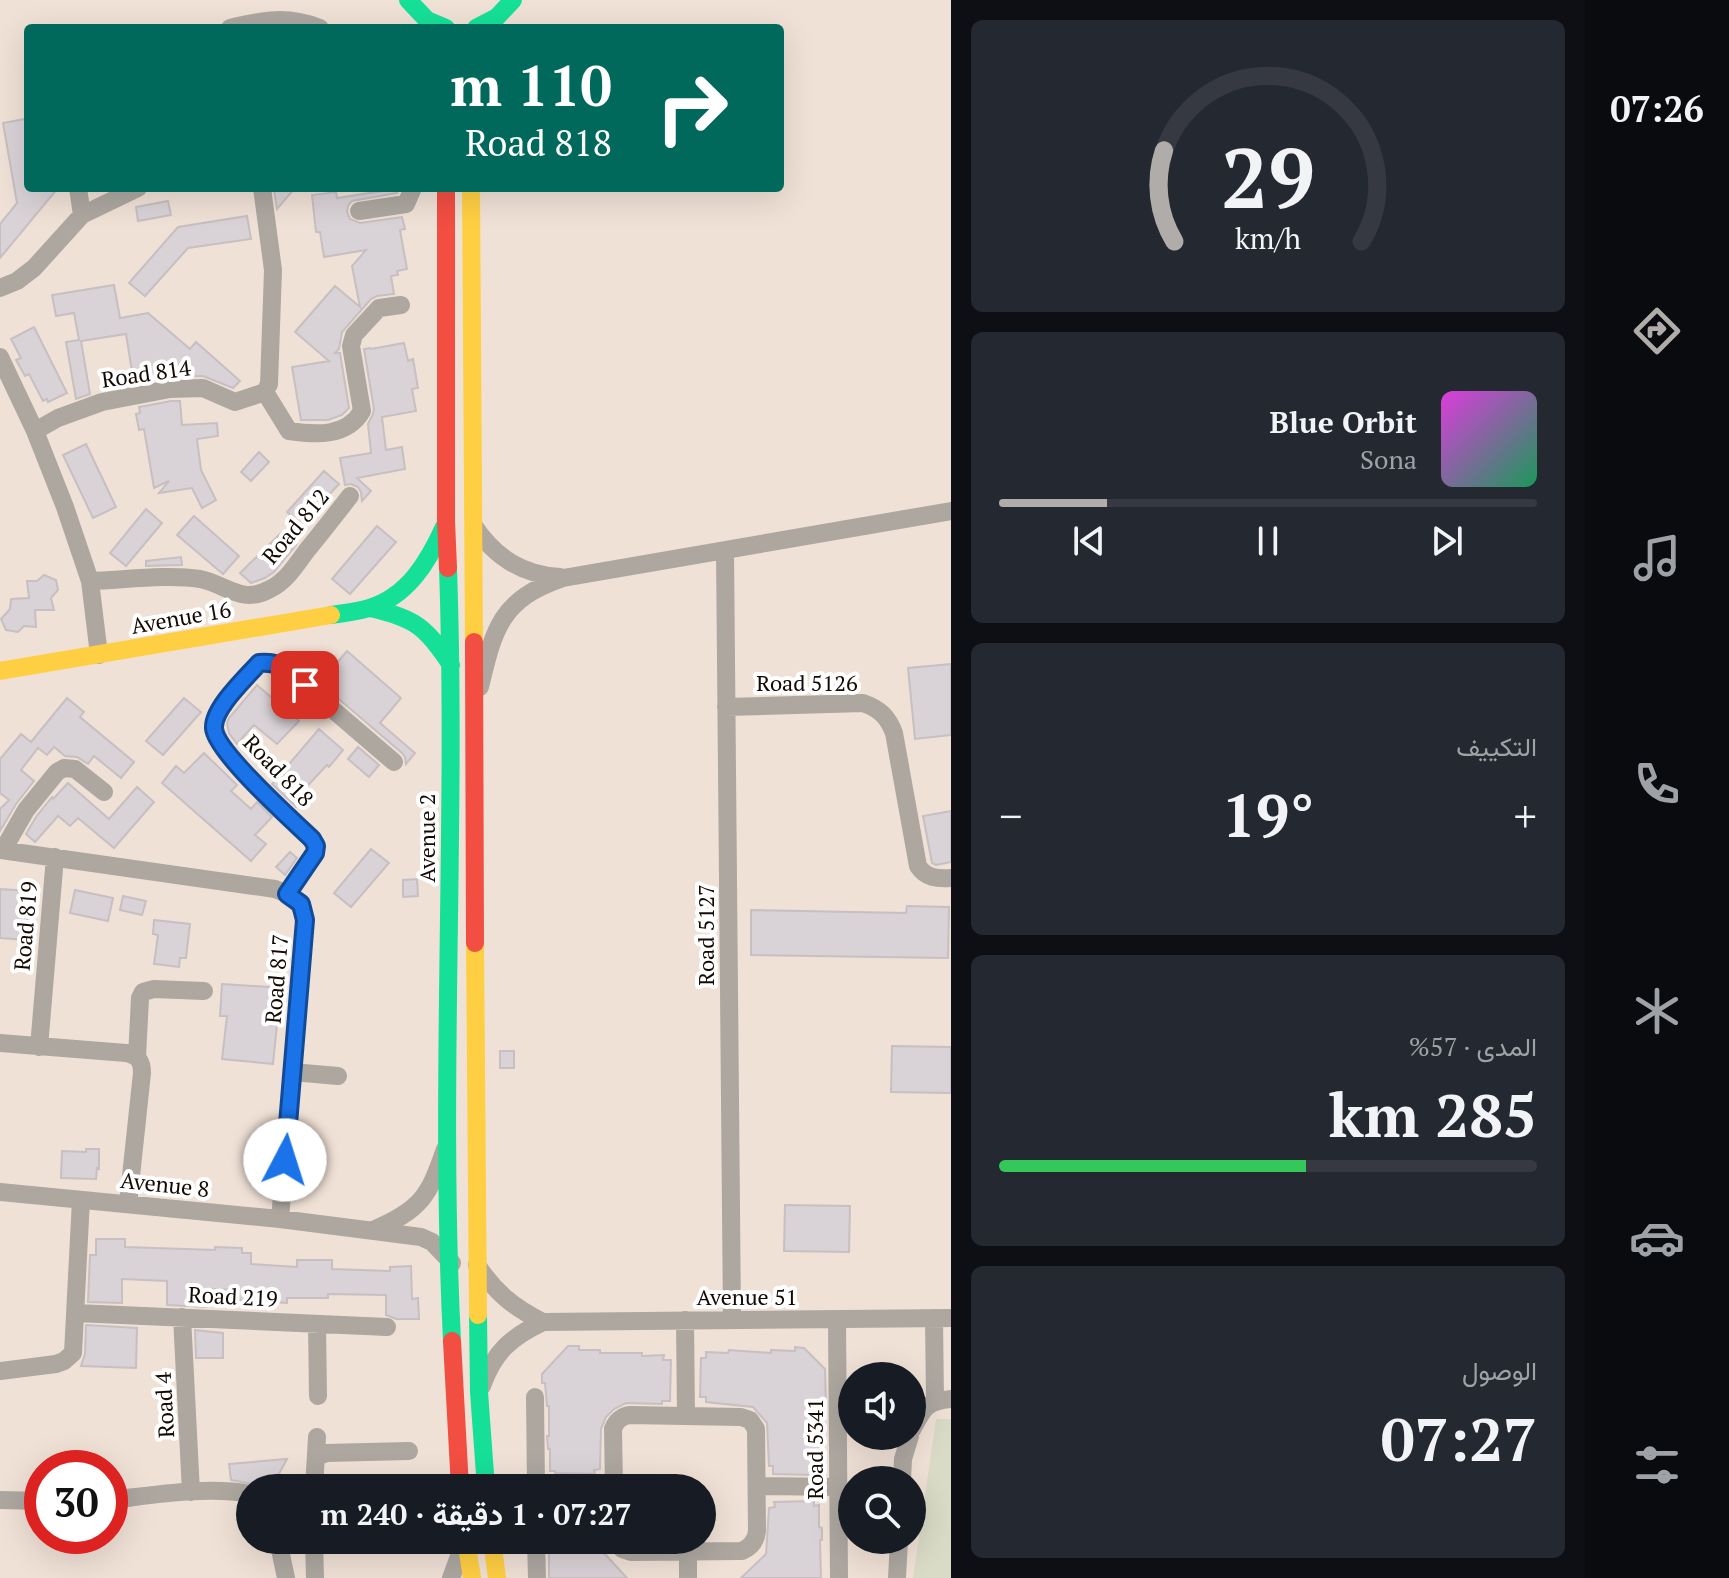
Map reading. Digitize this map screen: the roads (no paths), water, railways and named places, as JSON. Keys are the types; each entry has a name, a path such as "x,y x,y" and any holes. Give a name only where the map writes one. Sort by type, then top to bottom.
{"main road":[{"path":"408,0 428,24"},
{"path":"488,24 516,1"},
{"name":"Avenue 2","path":"446,192 446,521 451,665 448,1139 453,1380 459,1474"},
{"path":"471,192 477,1265 479,1392 485,1474"},
{"name":"Avenue 16","path":"0,671 370,608 393,597 416,580 431,556 446,521"},
{"name":"Avenue 16","path":"370,608 399,614 420,624 437,642 451,665"},
{"path":"468,1554 472,1578"},
{"path":"494,1554 497,1578"}],"street":[{"path":"246,24 265,19 310,24"},
{"path":"79,192 82,215"},
{"path":"0,288 17,281 34,268 82,215 130,192"},
{"path":"263,192 273,270 269,384 265,392 289,431 312,434 344,430 357,420 362,411 351,346 354,335 379,308 401,305"},
{"path":"359,211 406,204 411,192"},
{"path":"0,357 9,396 35,431 90,581 99,655"},
{"name":"Road 814","path":"35,431 58,418 102,402 170,389 203,388 235,402 265,392"},
{"name":"Road 812","path":"90,581 200,579 230,592 248,595 269,590 285,578 350,496"},
{"path":"475,709 491,642 499,624 511,607 527,593 545,584 563,578 951,511"},
{"path":"474,526 491,548 512,565 529,572 563,578"},
{"name":"Road 5127","path":"725,550 732,1320"},
{"name":"Road 818","path":"287,894 315,853 316,846 250,779 220,743 214,729 217,714 225,701 259,663 271,662 282,666 394,762"},
{"name":"Road 5126","path":"726,707 863,703 875,707 884,714 894,733 918,866 923,874 932,878 951,878"},
{"path":"104,792 75,769 64,768 57,772 26,810 2,850 275,889 287,894"},
{"name":"Road 819","path":"39,1047 55,857"},
{"name":"Road 817","path":"280,1219 305,920 301,904 287,894"},
{"path":"128,1204 142,1073 137,1057 140,998 143,992 154,989 204,991"},
{"path":"0,1043 126,1053 137,1057"},
{"path":"292,1072 338,1076"},
{"path":"373,1230 406,1214 420,1202 434,1180 448,1139"},
{"name":"Avenue 8","path":"0,1192 280,1219 421,1237 432,1242 452,1263"},
{"path":"0,1371 56,1364 73,1353 81,1200"},
{"path":"477,1265 489,1284 505,1300 543,1322"},
{"name":"Road 219","path":"76,1313 387,1327"},
{"name":"Road 4","path":"182,1317 191,1492"},
{"path":"942,1318 943,1400"},
{"name":"Avenue 51","path":"479,1392 488,1369 502,1348 521,1332 543,1322 942,1318"},
{"path":"685,1320 686,1416"},
{"name":"Road 5341","path":"837,1320 838,1487"},
{"path":"317,1324 318,1396"},
{"path":"535,1397 536,1474"},
{"path":"614,1474 613,1429 619,1420 629,1415 741,1417 750,1420 757,1436 756,1536 751,1546 742,1551 716,1551"},
{"path":"315,1474 317,1437"},
{"path":"317,1457 326,1453 409,1451"},
{"path":"757,1486 838,1487"},
{"path":"128,1498 191,1492 236,1492"},
{"path":"0,1500 24,1501"},
{"path":"281,1554 286,1578"},
{"path":"314,1554 315,1578"},
{"path":"451,1578 460,1554"},
{"path":"536,1554 537,1578"},
{"path":"688,1554 688,1578"},
{"name":"Road 5341","path":"839,1554 839,1578"},
{"path":"897,1578 898,1554"}]}
